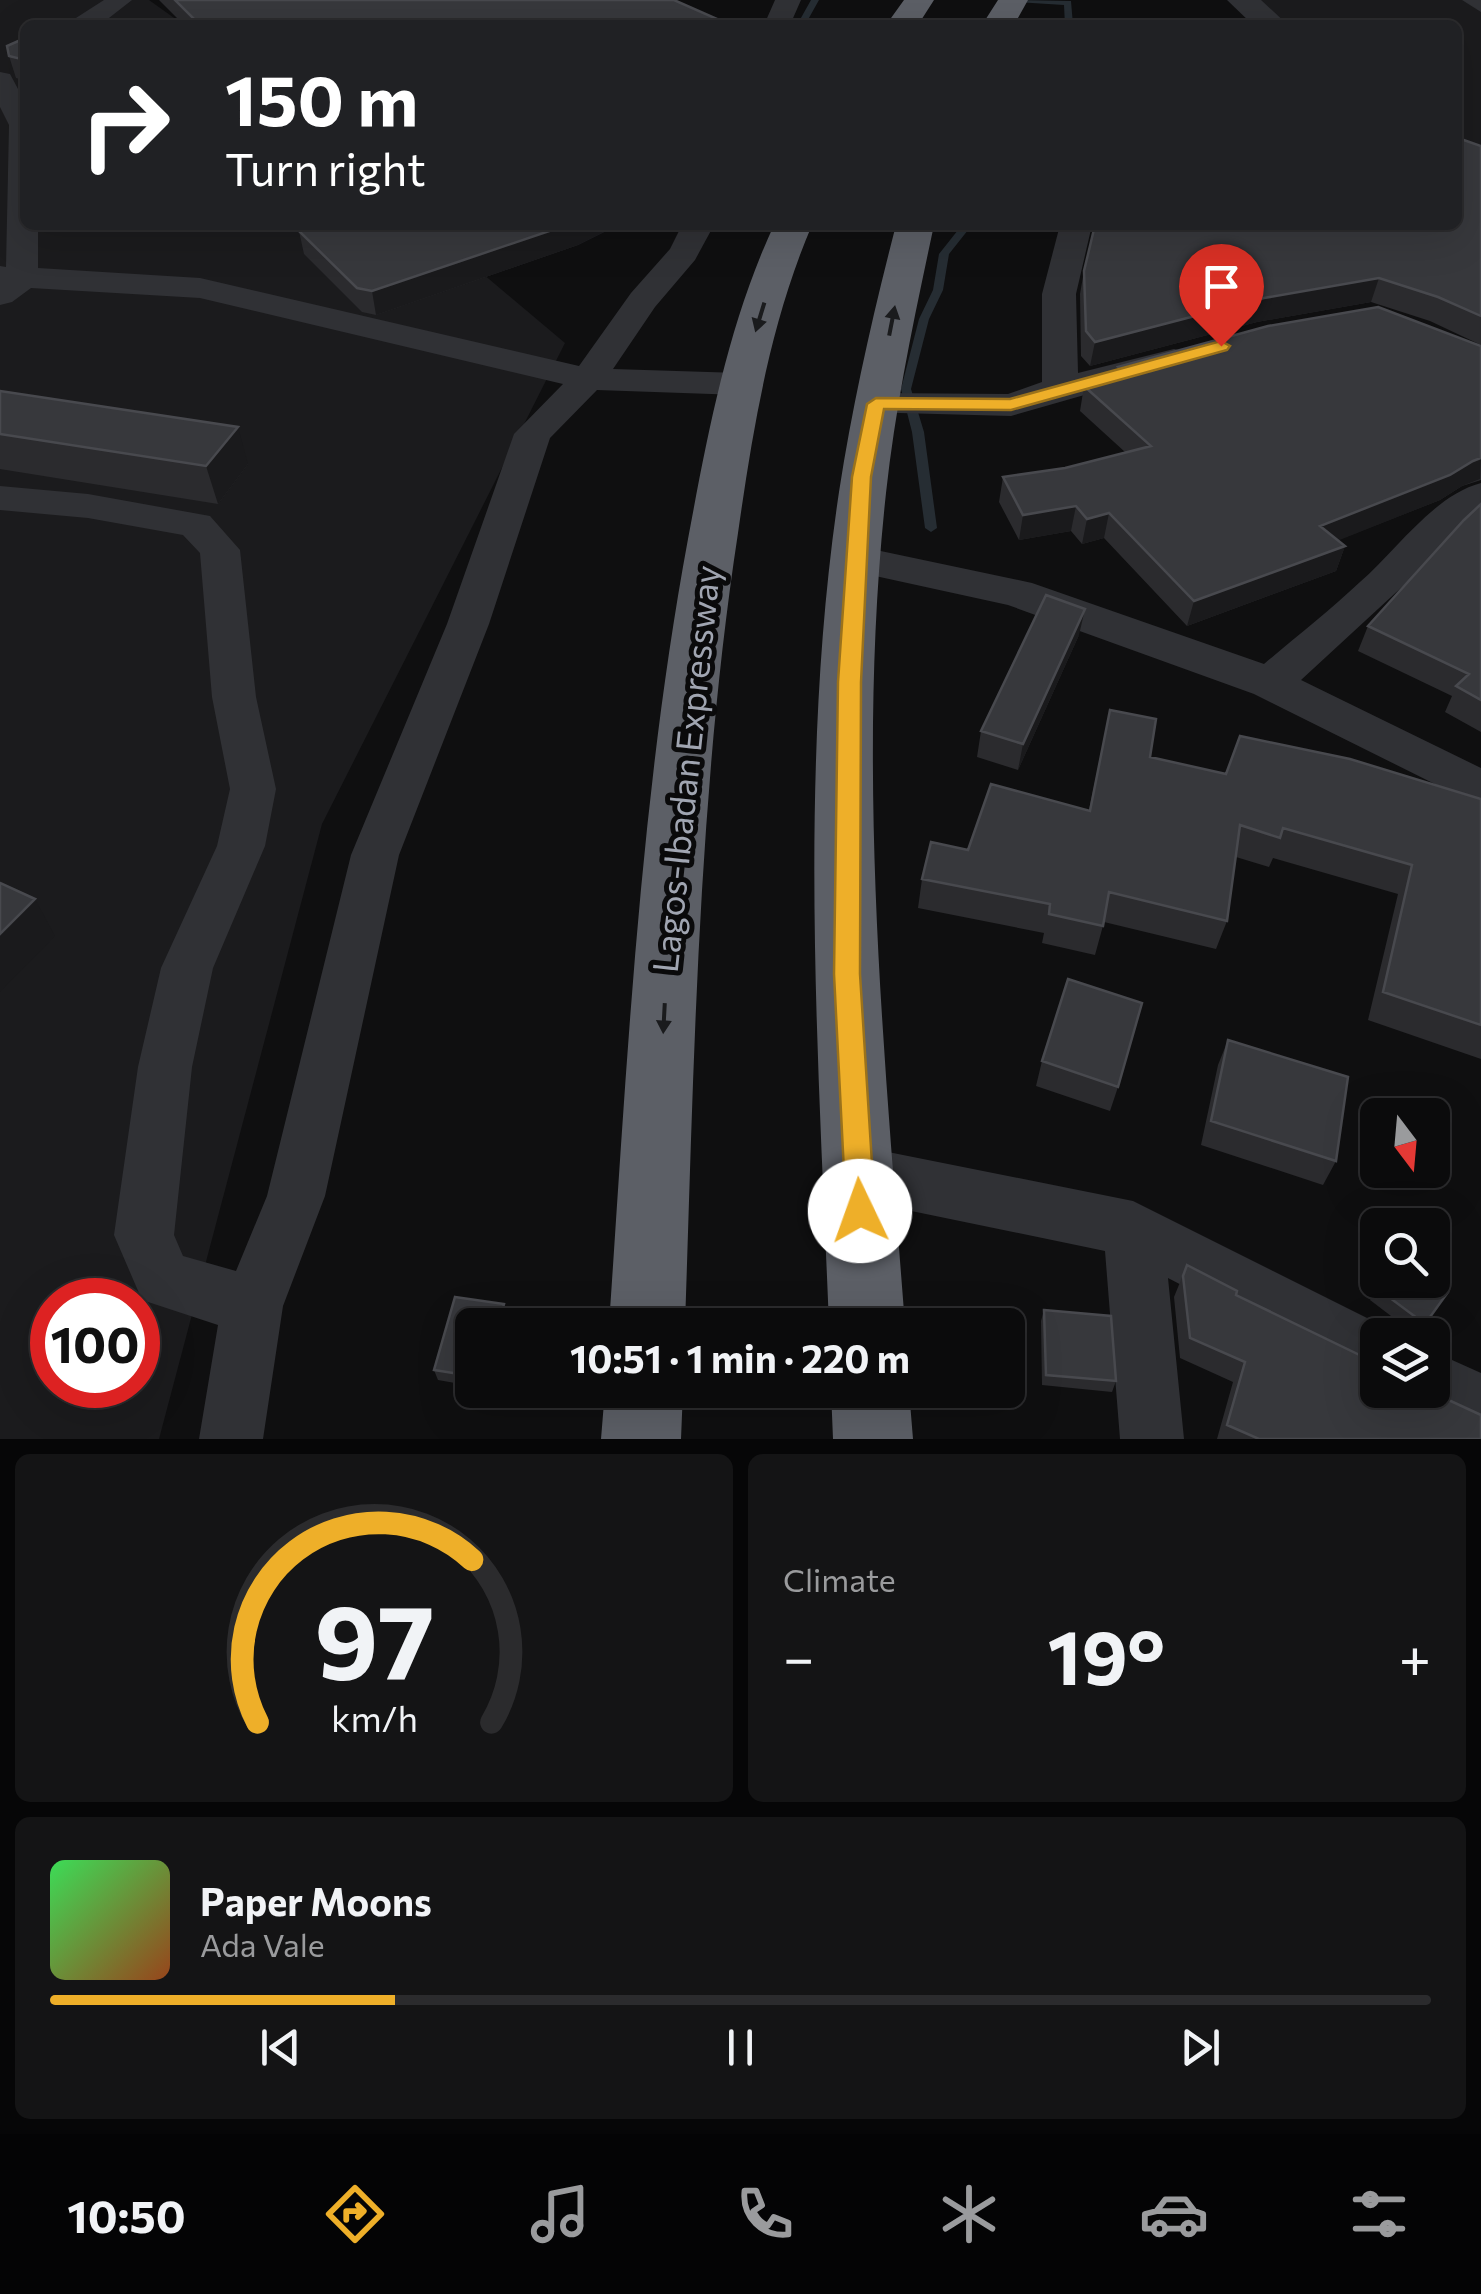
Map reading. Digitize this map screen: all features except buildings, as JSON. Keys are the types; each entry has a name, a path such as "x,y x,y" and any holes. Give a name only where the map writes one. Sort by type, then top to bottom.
{"highway":[{"name":"Lagos-Ibadan Expressway","path":"649,1308 671,874 703,583 740,384 780,252 791,230"},
{"path":"865,1308 847,974 850,682 862,477 901,275 914,230"},
{"path":"642,1439 643,1408"},
{"path":"871,1408 873,1439"}],"street":[{"path":"90,20 119,0"},
{"path":"1242,0 1266,20"},
{"path":"1474,0 1481,4"},
{"path":"0,64 1,56"},
{"path":"0,80 20,119"},
{"path":"20,155 7,283 200,288 588,380 740,384"},
{"path":"231,1439 252,1306 296,1196 375,855 468,624 532,434 588,380 643,300 684,253 696,230"},
{"path":"1060,388 1059,294 1075,230"},
{"path":"876,404 1011,405 1060,388 1202,351"},
{"path":"1270,683 1375,592 1455,514 1481,495"},
{"path":"0,498 88,506 196,525 220,550 234,698 253,789 241,846 187,968 165,1067 144,1235 163,1278 252,1306"},
{"path":"857,559 1017,594 1270,683 1481,789"},
{"path":"858,1173 1133,1230 1360,1347"},
{"path":"1133,1230 1152,1439"},
{"path":"1450,1391 1481,1406"}],"shaded area":[{"path":"0,0 149,0 177,20 20,20 20,230 431,230 565,343 322,824 159,1439 0,1439"},
{"path":"1252,0 1481,0 1481,147 1462,140 1462,20 1274,20"}],"waterway":[{"path":"804,20 815,0"},
{"path":"1014,0 1068,3 1069,20"},
{"path":"931,528 918,432 906,389 924,319 938,290 944,254 963,230"}],"route":[{"path":"860,1211 847,974 850,682 862,477 876,404 1011,405 1060,388 1221,346"}]}
